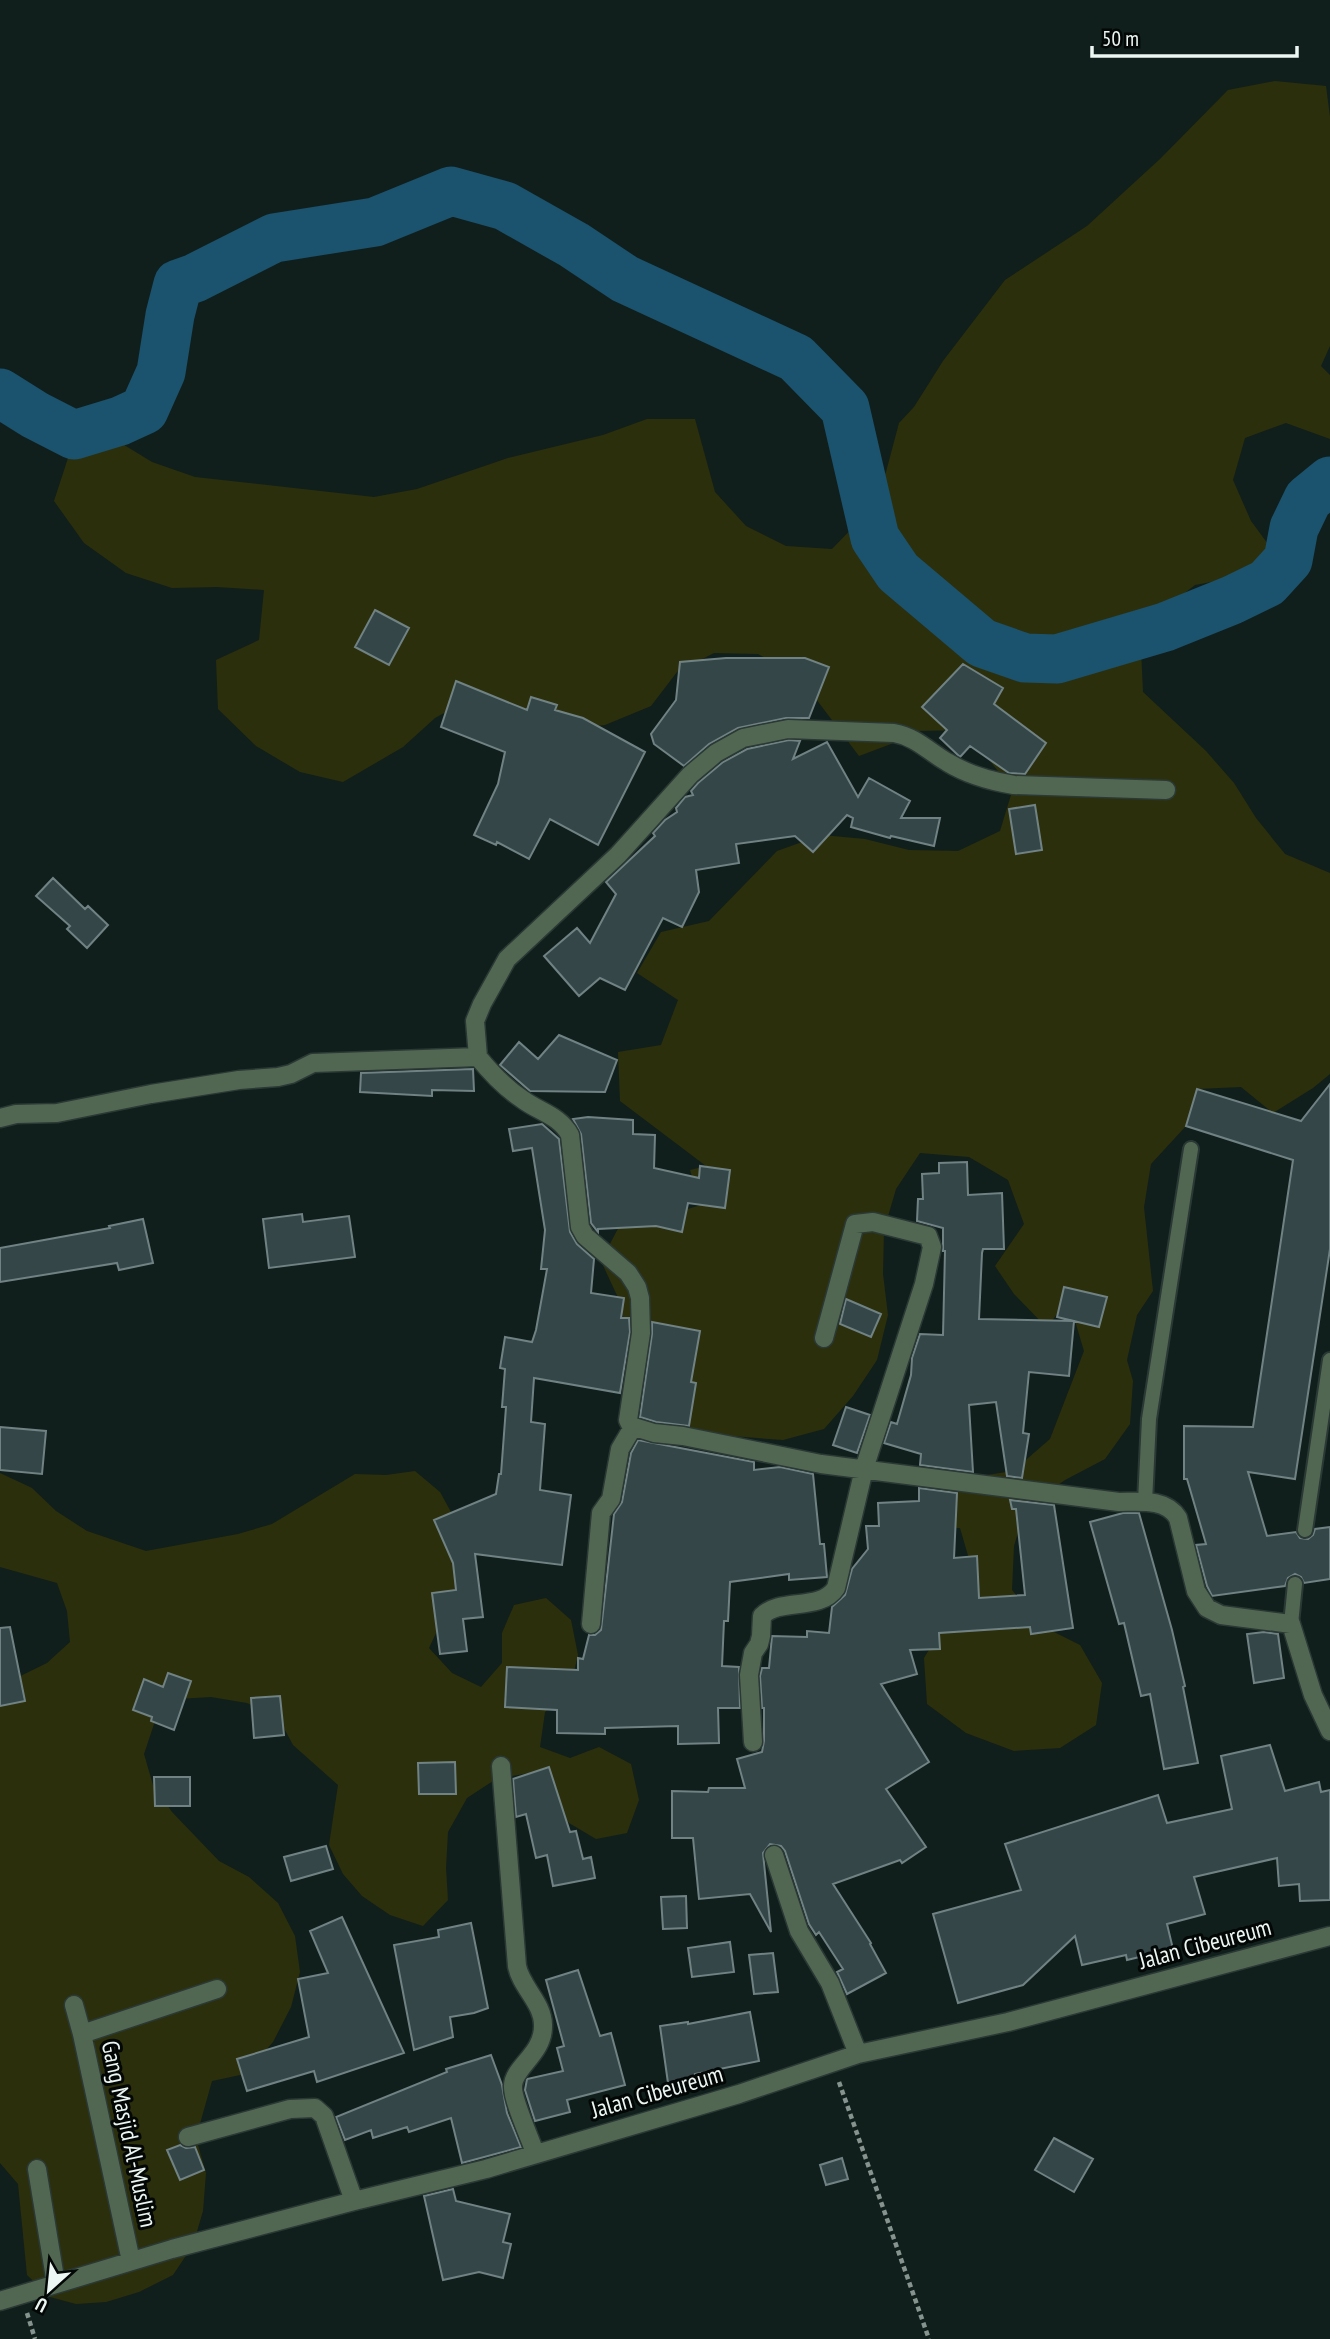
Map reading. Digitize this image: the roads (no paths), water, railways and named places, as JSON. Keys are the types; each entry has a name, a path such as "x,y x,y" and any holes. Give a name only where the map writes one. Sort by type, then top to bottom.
{"street":[{"path":"1166,790 1014,785 990,781 945,761 909,736 894,733 788,729 743,738 716,753 690,775 618,855 507,959 475,1021 478,1057 505,1087 566,1127 570,1135 580,1227 585,1236 628,1273 637,1287 642,1321 628,1420 633,1427 642,1431 682,1436 821,1464 1119,1502 1145,1502 1171,1508 1178,1518 1196,1591 1207,1608 1221,1615 1291,1624 1313,1695 1330,1731"},
{"path":"0,1118 16,1114 57,1113 151,1094 239,1080 278,1077 313,1063 478,1057"},
{"path":"753,1742 749,1675 753,1653 760,1644 762,1616 770,1609 821,1600 832,1594 836,1588 864,1469 924,1283 932,1247 928,1236 873,1222 855,1224 824,1338"},
{"path":"591,1624 601,1513 611,1499 620,1449 633,1427"},
{"path":"500,1766 519,1978 541,2012 544,2023 540,2044 517,2076 512,2088 535,2153"},
{"path":"774,1855 799,1931 830,1983 858,2054"},
{"name":"Jalan Cibeureum","path":"0,2301 131,2261 354,2201 486,2169 739,2094 858,2054 1008,2022 1330,1936"},
{"name":"Gang Masjid Al-Muslim","path":"131,2261 82,2034 217,1989"},
{"path":"74,2005 82,2034"},
{"path":"188,2137 290,2109 315,2108 324,2116 354,2201"},
{"path":"37,2169 55,2284"}],"lane":[{"path":"1145,1502 1149,1419 1191,1149"},
{"path":"1305,1530 1325,1427 1330,1360"},
{"path":"1291,1624 1295,1584"}],"waterway":[{"path":"0,393 74,435 120,421 144,410 161,372 178,284 274,238 375,222 451,191 505,206 574,245 625,279 796,358 845,408 875,538 898,572 982,643 1025,658 1057,659 1165,627 1267,583 1288,560 1294,528 1308,499 1330,481"}]}
